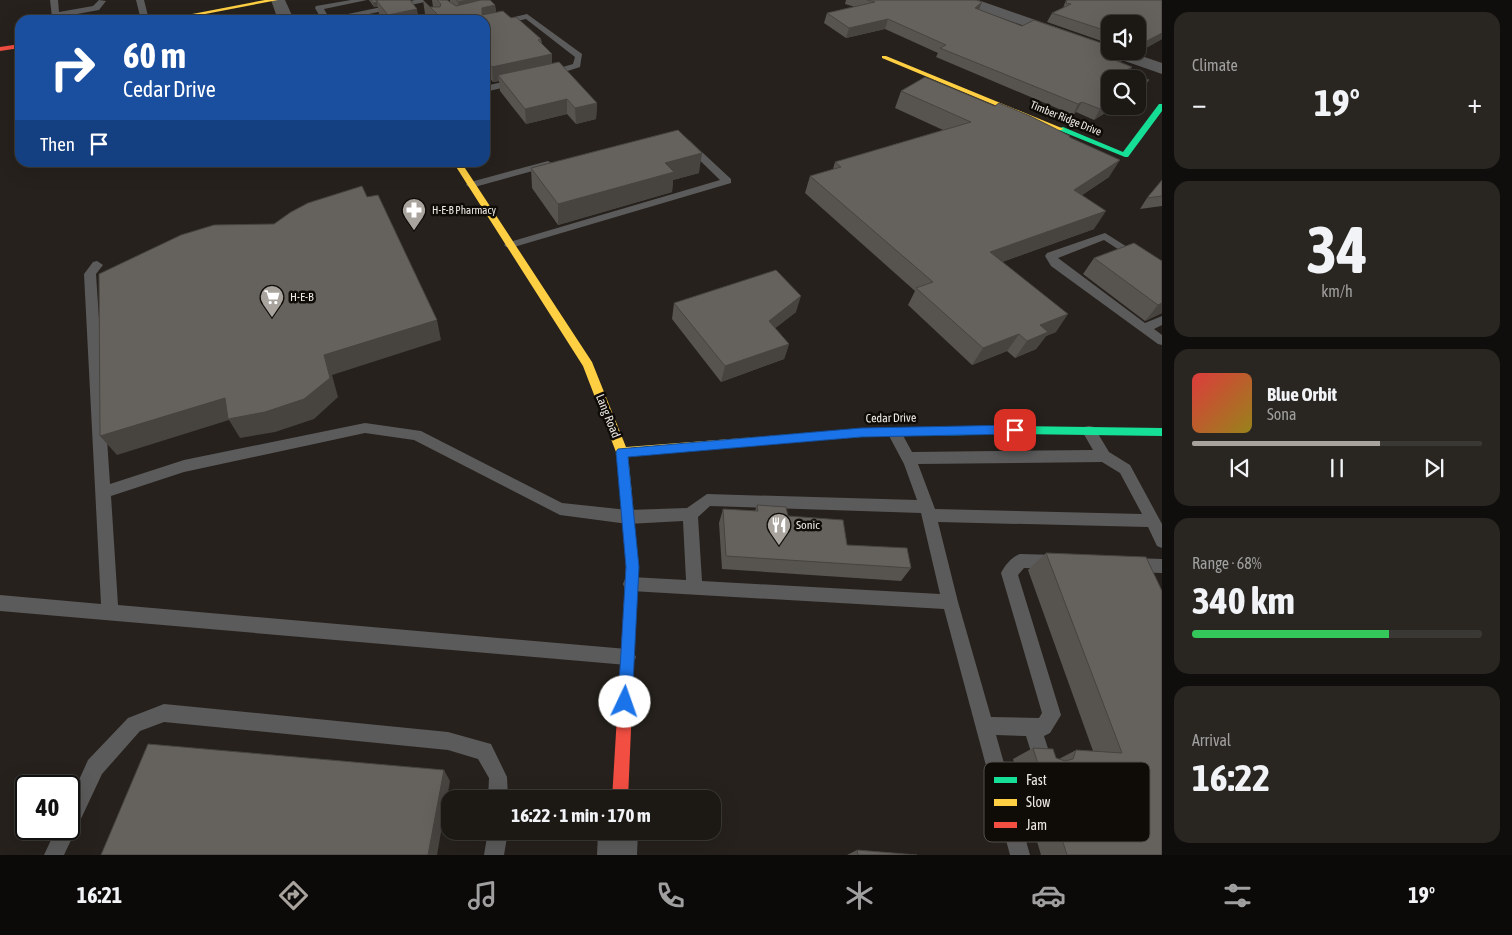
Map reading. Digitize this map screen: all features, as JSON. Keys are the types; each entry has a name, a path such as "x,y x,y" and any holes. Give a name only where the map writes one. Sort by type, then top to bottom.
{"street":[{"path":"192,15 277,0 284,15"},
{"path":"964,0 1015,12 1101,47"},
{"path":"0,49 15,47"},
{"name":"Timber Ridge Drive","path":"884,57 1125,155 1162,106"},
{"path":"1136,60 1162,69"},
{"name":"Lang Road","path":"460,167 588,365 622,452 632,567 621,790"},
{"name":"Cedar Drive","path":"622,452 861,433 1015,430 1162,432"},
{"path":"617,855 618,840"}],"lane":[{"path":"54,0 55,15"},
{"path":"140,0 144,15"},
{"path":"323,15 319,8 359,0"},
{"path":"77,15 96,8 102,1"},
{"path":"350,15 422,3"},
{"path":"490,25 527,16 579,56 577,65 561,72 542,76"},
{"path":"490,88 523,80"},
{"path":"510,245 727,181 680,136"},
{"path":"471,185 554,163"},
{"path":"1162,274 1105,236 1051,256 1055,263 1162,341"},
{"path":"97,265 90,274 110,613"},
{"path":"1144,328 1162,320"},
{"path":"103,492 184,466 365,428 416,435 560,509 628,517 690,514 707,500 1153,521"},
{"path":"1089,431 1104,456 1125,469 1162,541"},
{"path":"894,432 908,458 928,511 950,602 995,762"},
{"path":"908,458 1104,456"},
{"path":"690,514 694,588"},
{"path":"985,726 1044,727 1052,715 1009,573 1020,560 1077,563"},
{"path":"1114,564 1162,566"},
{"path":"631,584 950,602"},
{"path":"0,604 628,657"},
{"path":"80,799 95,767 134,724 164,713 448,741 484,751 498,777 498,790"},
{"path":"1032,726 1043,761"},
{"path":"54,855 61,840"},
{"path":"494,855 496,840"},
{"path":"1016,842 1020,855"}],"building":[{"path":"376,0 410,0 417,9 388,15"},
{"path":"437,0 447,0 456,6 481,0 490,0 495,5 482,8 482,15 438,15 430,7 440,7 441,4"},
{"path":"867,0 976,0 982,2 975,8 1022,26 1034,20 1101,43 1101,60 1114,60 1132,67 1127,70 1101,70 1100,109 1082,102 1078,104 940,48 946,45 888,19 849,28 827,13 875,2"},
{"path":"1067,0 1162,0 1162,33 1146,41 1146,15 1101,15 1101,29 1052,13 1071,4 1066,3"},
{"path":"503,11 511,18 516,17 541,39 538,40 552,54 492,67 490,64 490,15 482,15"},
{"path":"559,62 597,103 575,108 567,99 525,109 498,75"},
{"path":"925,77 995,106 999,103 1030,116 1069,137 1120,160 1074,190 1106,211 990,252 1068,314 1040,325 1048,332 1027,341 1019,334 983,348 916,288 933,282 810,176 841,167 835,162 971,122 901,91"},
{"path":"678,130 702,153 665,163 674,172 558,204 531,168"},
{"path":"1162,180 1162,196 1147,198"},
{"name":"H-E-B","path":"362,186 367,197 378,195 437,320 324,355 330,378 304,399 265,412 228,419 225,398 100,436 99,274 181,235 214,225 274,224 308,203"},
{"path":"1134,243 1162,261 1162,303 1158,305 1094,258"},
{"path":"776,270 801,296 769,321 789,344 725,366 674,303"},
{"path":"757,505 786,507 788,516 843,520 847,545 907,548 911,568 726,556 723,509 758,511"},
{"path":"1046,553 1146,557 1162,591 1162,855 1067,855 1063,842 1150,842 1150,762 1037,762 1033,748 1053,749 1056,758 1065,761 1073,759 1076,750 1122,753"},
{"path":"148,744 444,770 428,855 101,855"},
{"path":"857,850 917,855 858,855"}],"traffic: fast":[{"path":"1060,129 1125,155 1162,106"},
{"path":"922,432 1015,430 1162,432"}],"traffic: slow":[{"path":"192,15 275,0"},
{"path":"884,57 1060,129"},
{"path":"460,167 588,365 622,452 626,495"},
{"path":"622,452 861,433 922,432"}],"traffic: jam":[{"path":"0,49 15,47"},
{"path":"620,790 632,567 626,495"}],"place":[{"name":"H-E-B Pharmacy","path":"414,231"},
{"name":"H-E-B","path":"272,318"},
{"name":"Sonic","path":"779,546"}],"route":[{"path":"625,702 632,567 622,452 861,433 1015,430"}]}
